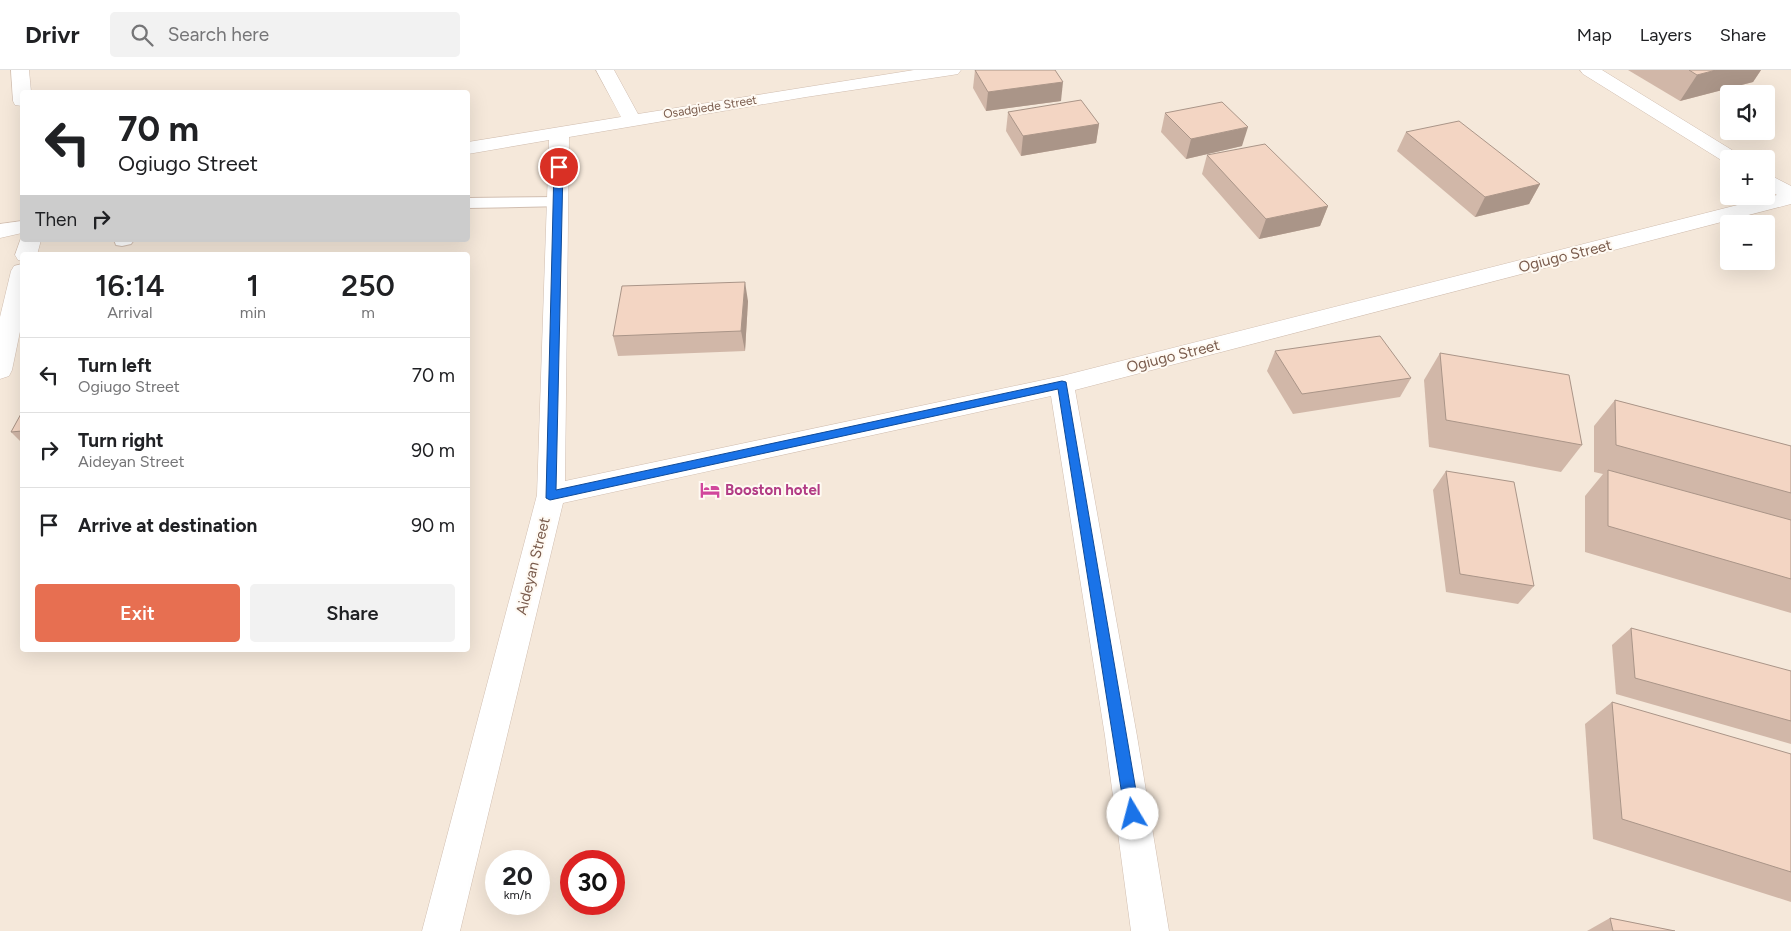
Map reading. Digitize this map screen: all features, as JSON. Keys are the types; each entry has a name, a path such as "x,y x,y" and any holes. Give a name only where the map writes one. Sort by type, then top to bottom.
{"street":[{"path":"20,70 21,90"},
{"path":"605,70 632,120"},
{"name":"Osadgiede Street","path":"470,148 632,120 952,70"},
{"path":"1589,70 1720,151"},
{"name":"Aideyan Street","path":"441,931 550,495 560,132"},
{"path":"1775,185 1791,196"},
{"name":"Ogiugo Street","path":"550,495 1062,385 1791,196"},
{"path":"0,231 20,227"},
{"path":"0,370 20,280"},
{"path":"1062,385 1121,736 1150,931"}],"lane":[{"path":"470,204 558,202"}],"shaded area":[{"path":"0,70 1791,70 1791,931 0,931"}],"building":[{"path":"975,70 1055,70 1063,82 988,92"},
{"path":"1689,70 1716,70 1697,75"},
{"path":"1081,100 1099,124 1023,136 1008,112"},
{"path":"1222,102 1248,127 1191,139 1165,113"},
{"path":"1459,121 1540,184 1485,197 1406,132"},
{"path":"1265,144 1328,206 1266,219 1207,155"},
{"path":"745,282 741,331 613,336 622,286"},
{"path":"1380,336 1411,378 1302,394 1275,351"},
{"path":"1440,353 1569,375 1582,445 1446,420"},
{"path":"1615,400 1791,446 1791,493 1616,445"},
{"path":"20,416 20,431 11,432"},
{"path":"1608,470 1791,520 1791,579 1608,526"},
{"path":"1446,471 1514,482 1534,586 1460,574"},
{"path":"1631,628 1791,671 1791,721 1635,678"},
{"path":"1612,702 1791,754 1791,872 1622,819"},
{"path":"1610,918 1675,931 1613,931"}],"place":[{"name":"Booston hotel","path":"710,490"}],"route":[{"path":"559,167 550,495 1062,385 1133,814"}]}
